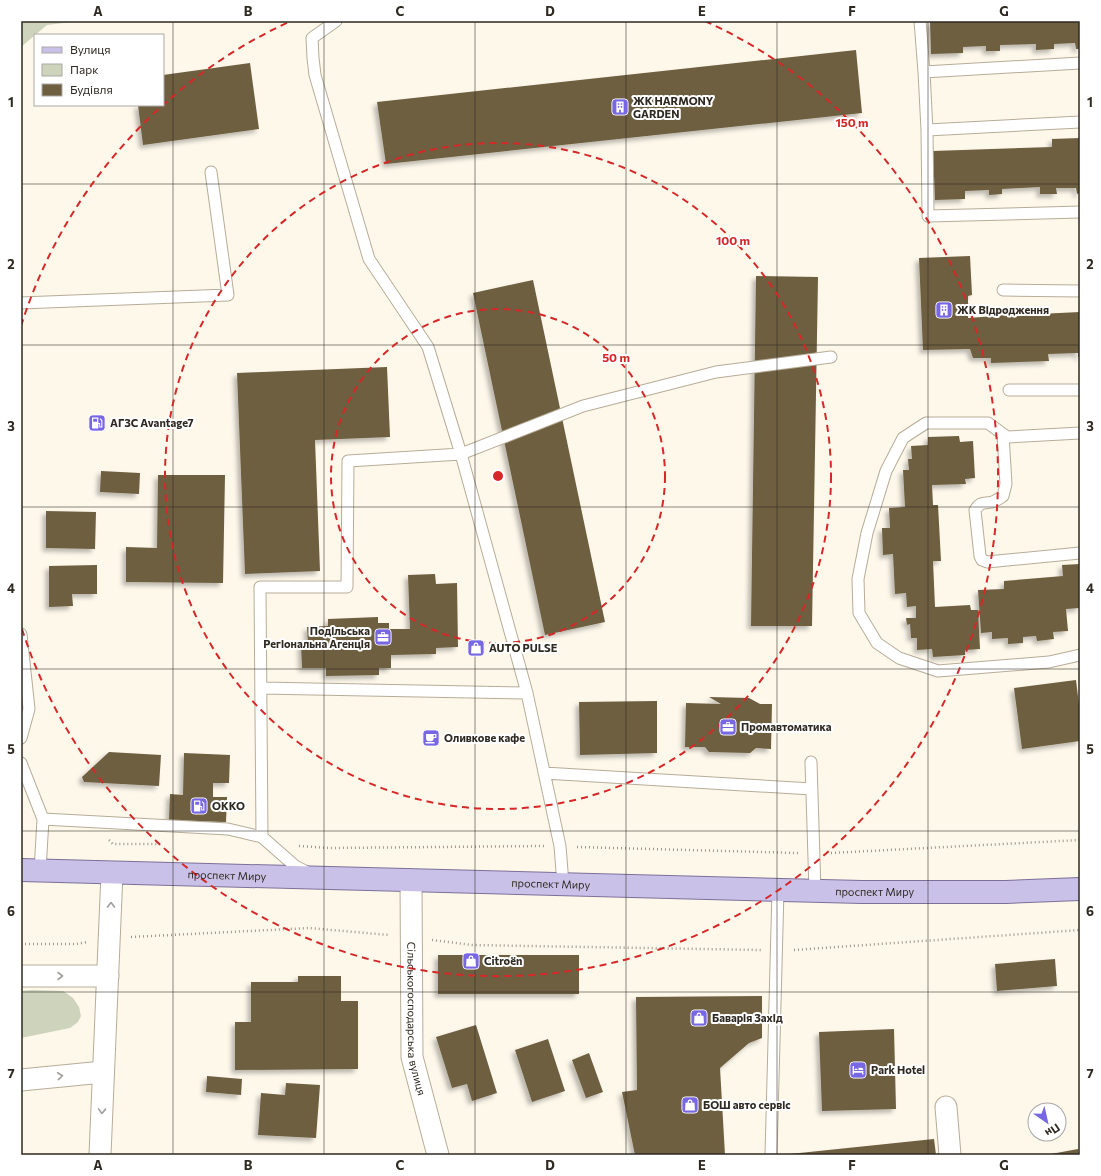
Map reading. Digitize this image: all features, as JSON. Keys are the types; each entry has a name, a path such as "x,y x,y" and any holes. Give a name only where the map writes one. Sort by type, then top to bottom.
{"main road":[{"name":"проспект Миру","path":"30,870 815,891 998,892 1080,889"}],"street":[{"path":"100,1155 112,873"},
{"name":"Сільськогосподарська вулиця","path":"411,880 412,1057 438,1155"},
{"path":"21,976 108,976"},
{"path":"21,1080 103,1072"},
{"path":"946,1107 950,1155"}],"lane":[{"path":"336,21 312,38 312,58 315,75 369,259 428,347 460,454 527,693 560,846 563,884"},
{"path":"920,21 927,130 928,216 1080,212"},
{"path":"924,72 1080,63"},
{"path":"927,130 1080,122"},
{"path":"21,302 228,295 211,172"},
{"path":"1003,290 1080,291"},
{"path":"266,841 261,688 260,587 347,586 348,461 460,454 583,406 716,372 831,357"},
{"path":"1009,390 1080,390"},
{"path":"1080,433 1007,437 988,423 926,424 903,438 886,472 867,533 858,579 859,613 878,643 899,658 938,670 1049,662 1080,655"},
{"path":"1003,435 1006,484 1003,496 993,502 984,502 978,505 975,510 980,556 982,560 988,562 1080,553"},
{"path":"21,634 29,708 21,738"},
{"path":"261,688 527,693"},
{"path":"811,762 815,891"},
{"path":"21,763 43,819 30,870"},
{"path":"544,773 812,789"},
{"path":"43,819 228,829 266,841 295,866 313,875 337,878"},
{"path":"771,1155 778,890"}],"path":[{"path":"89,821 113,844 168,844"},
{"path":"266,841 329,848 560,846 813,853 1080,840"},
{"path":"21,944 76,944 110,938 309,928 411,937 472,945 777,951 1080,930"}],"green space":[{"path":"21,21 80,21 47,25 36,34 34,34 34,36 21,47"},
{"path":"21,991 63,991 73,998 79,1007 81,1016 78,1022 70,1028 21,1038"}],"building":[{"path":"930,21 1080,21 1080,49 1076,49 1075,43 1054,44 1054,49 1036,50 1036,44 1000,45 1000,51 986,51 986,46 963,47 963,53 931,54"},
{"name":"ЖК HARMONY GARDEN","path":"856,50 862,113 386,164 377,102"},
{"path":"250,63 259,129 143,145 138,106 164,106 164,75"},
{"path":"1080,138 1080,193 1077,194 1076,188 1056,188 1057,194 1040,194 1040,187 1002,189 1002,194 989,195 989,190 965,191 965,199 935,200 933,151 1052,147 1052,139"},
{"name":"ЖК Відродження","path":"970,256 972,295 968,296 968,318 996,316 996,309 1038,307 1039,314 1080,312 1080,357 1078,357 1078,353 1048,354 1049,361 991,363 991,358 973,358 970,349 923,350 919,258"},
{"path":"756,276 818,277 812,626 751,626"},
{"path":"533,280 605,622 545,635 473,293"},
{"path":"387,367 390,437 315,440 320,571 245,574 237,373"},
{"path":"959,436 960,442 973,441 975,478 965,479 966,484 932,485 933,505 938,505 941,561 933,561 935,607 970,605 971,610 978,610 980,649 965,650 965,655 933,657 932,649 917,650 917,638 911,638 910,624 907,625 906,618 916,618 916,606 907,607 906,593 895,594 893,554 883,555 882,528 890,528 889,508 905,507 903,470 909,470 908,459 912,459 911,446 928,445 928,437"},
{"path":"101,471 140,473 139,494 100,492"},
{"path":"158,475 225,475 223,583 126,582 126,547 157,548"},
{"path":"46,511 96,512 95,549 46,548"},
{"path":"1080,564 1080,608 1066,609 1068,631 1053,632 1054,639 1037,641 1036,636 1023,637 1023,643 1008,644 1008,638 992,639 992,632 981,633 978,590 1004,589 1004,581 1063,576 1062,565"},
{"path":"97,565 97,594 72,594 73,606 49,607 49,566"},
{"path":"435,574 436,584 457,583 458,647 436,648 436,654 391,655 391,668 379,668 379,675 326,676 326,668 302,668 301,644 308,644 307,627 328,626 328,619 378,617 378,623 389,623 389,629 410,629 408,575"},
{"path":"1076,680 1080,713 1080,741 1022,749 1014,688"},
{"path":"709,697 749,698 760,704 772,704 771,749 756,748 750,753 709,752 705,747 685,747 686,703 721,704"},
{"path":"657,701 657,753 580,755 579,702"},
{"path":"109,752 161,755 159,786 84,782 82,777"},
{"path":"184,753 230,755 229,783 213,783 213,797 227,797 226,822 169,820 170,794 183,795"},
{"path":"438,955 579,955 579,994 438,994"},
{"path":"1055,959 1057,986 997,991 995,964"},
{"path":"298,976 341,976 341,1001 358,1001 358,1069 235,1070 235,1022 251,1022 251,982 298,982"},
{"path":"762,996 762,1038 749,1043 720,1068 725,1155 635,1155 622,1092 637,1090 636,997"},
{"path":"476,1025 497,1093 472,1101 467,1084 452,1088 436,1037"},
{"path":"894,1029 896,1109 822,1111 819,1032"},
{"path":"548,1039 565,1091 532,1102 515,1050"},
{"path":"589,1053 603,1092 586,1098 572,1060"},
{"path":"207,1076 242,1079 241,1095 206,1092"},
{"path":"286,1083 320,1085 316,1138 258,1135 261,1093 285,1095"},
{"path":"934,1139 936,1155 790,1155 790,1154"},
{"path":"1078,1149 1079,1155 1051,1155 1051,1154"}],"place":[{"name":"ЖК HARMONY GARDEN","path":"620,107"},
{"name":"ЖК Відродження","path":"944,310"},
{"name":"АГЗС Avantage7","path":"97,423"},
{"name":"Подільська Регіональна Агенція","path":"383,637"},
{"name":"AUTO PULSE","path":"476,648"},
{"name":"Промавтоматика","path":"728,727"},
{"name":"Оливкове кафе","path":"431,738"},
{"name":"ОККО","path":"199,806"},
{"name":"Citroën","path":"471,961"},
{"name":"Баварія Захід","path":"699,1018"},
{"name":"Park Hotel","path":"858,1070"},
{"name":"БОШ авто сервіс","path":"690,1105"}]}
